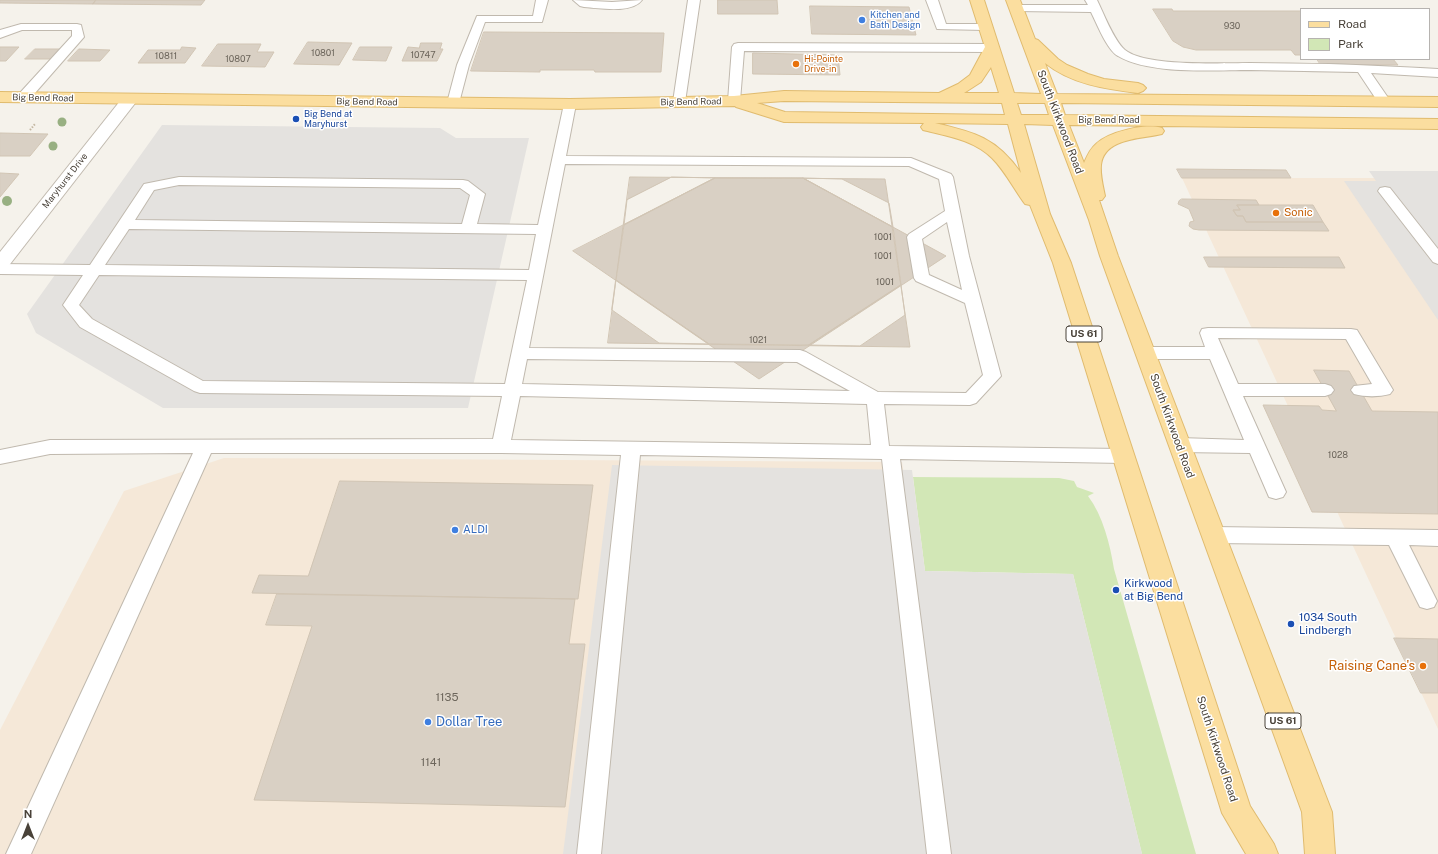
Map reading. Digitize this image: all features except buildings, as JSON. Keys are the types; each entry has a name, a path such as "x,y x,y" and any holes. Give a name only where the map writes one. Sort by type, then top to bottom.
{"main road":[{"name":"South Kirkwood Road","path":"977,0 991,48 1009,99 1041,214 1062,264 1237,813 1263,854"},
{"name":"South Kirkwood Road","path":"1015,4 1098,220 1109,256 1317,812 1320,854"},
{"path":"1030,40 1053,62 1090,80 1117,86 1292,101"},
{"path":"936,98 973,83 982,72 991,48"},
{"name":"Big Bend Road","path":"0,97 570,104 734,101 784,96 1438,102"},
{"name":"Big Bend Road","path":"734,101 784,117 1438,124"},
{"path":"889,118 962,135 984,144 1004,160 1041,214"},
{"path":"1098,220 1093,162 1096,153 1107,143 1141,132 1265,121"}],"street":[{"name":"Maryhurst Drive","path":"0,264 130,99"}],"lane":[{"path":"452,103 463,65 481,18 538,20 542,0"},
{"path":"580,0 584,4 623,5 633,3 636,0"},
{"path":"678,102 694,0"},
{"path":"932,0 941,27 985,27"},
{"path":"1015,4 1093,5 1119,51 1131,58 1143,61 1190,66 1362,69 1438,73"},
{"path":"0,34 21,27 77,27 78,37 24,98"},
{"path":"734,101 738,47 991,48"},
{"path":"1362,69 1385,102"},
{"path":"501,446 570,104"},
{"path":"468,228 478,194 463,184 179,181 149,187 71,305 86,323 200,387 512,390 970,399 992,376 972,300 952,212 946,177 911,162 559,160"},
{"path":"1385,191 1438,259"},
{"path":"952,212 914,237 922,278 972,300"},
{"path":"124,224 545,230"},
{"path":"0,269 536,275"},
{"path":"1276,492 1208,333 1350,334 1384,390 1360,390"},
{"path":"520,353 800,356 875,398 886,453 939,854"},
{"path":"1146,353 1216,353"},
{"path":"1232,390 1325,390"},
{"path":"1179,444 1257,446"},
{"path":"0,457 50,446 501,446 1123,456"},
{"path":"18,854 205,446"},
{"path":"589,854 631,448"},
{"path":"1213,535 1438,538"},
{"path":"1395,537 1427,601"}],"path":[{"path":"30,130 35,124"}],"shaded area":[{"path":"162,125 440,128 456,138 529,138 468,408 163,408 36,333 27,314"},
{"path":"1369,171 1438,171 1438,320 1344,181 1376,181"},
{"path":"1182,178 1438,178 1438,729"},
{"path":"224,458 902,462 919,581 1123,854 0,854 0,730 124,491"},
{"path":"612,465 912,470 925,571 1073,574 1142,854 563,854"}],"green space":[{"path":"913,477 1059,478 1074,481 1077,487 1094,493 1088,496 1102,521 1114,569 1196,854 1142,854 1073,574 925,571"}],"place":[{"name":"Kitchen and Bath Design","path":"862,20"},
{"name":"Hi-Pointe Drive-in","path":"796,64"},
{"name":"Big Bend at Maryhurst","path":"296,119"},
{"name":"Sonic","path":"1276,213"},
{"name":"ALDI","path":"455,530"},
{"name":"Kirkwood at Big Bend","path":"1116,590"},
{"name":"1034 South Lindbergh","path":"1291,624"},
{"name":"Raising Cane's","path":"1423,666"},
{"name":"Dollar Tree","path":"428,722"}]}
